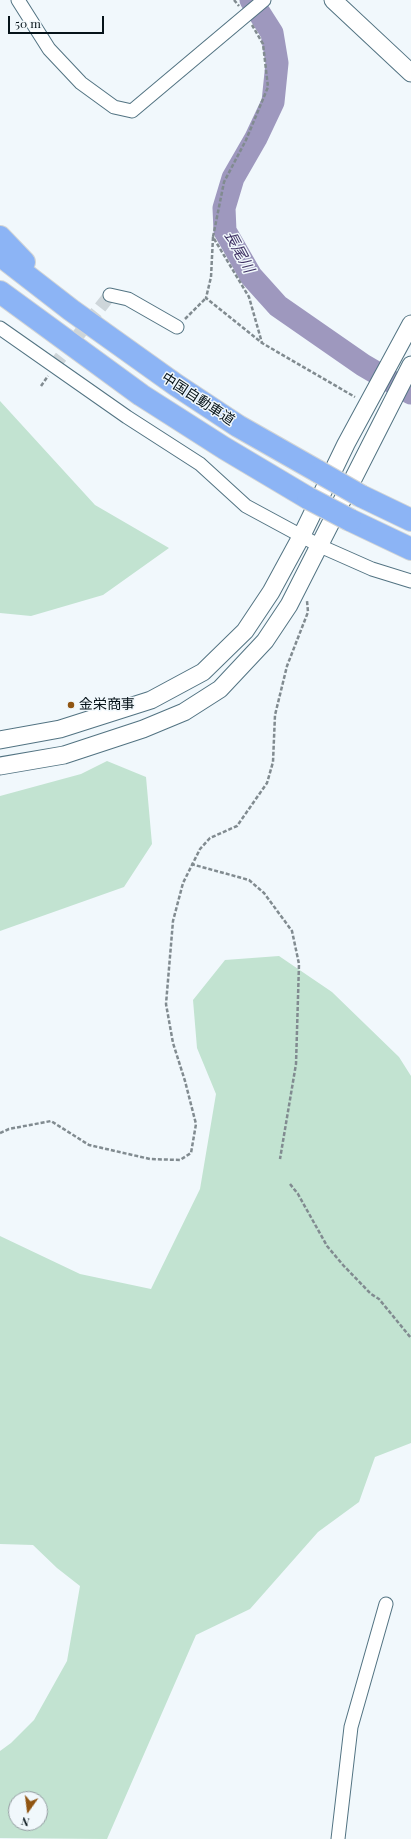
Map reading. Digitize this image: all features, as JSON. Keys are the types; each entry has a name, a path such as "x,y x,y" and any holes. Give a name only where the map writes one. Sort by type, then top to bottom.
{"highway":[{"path":"0,237 71,310"},
{"name":"中国自動車道","path":"0,255 71,310 176,385 238,426 361,496 411,520"},
{"name":"中国自動車道","path":"0,292 141,395 224,448 308,498 411,550"},
{"path":"0,306 28,327 141,395"}],"street":[{"path":"18,0 49,49 81,83 114,107 132,111 264,0"},
{"path":"333,0 411,74"},
{"path":"110,295 128,299 178,327"},
{"path":"0,740 60,729 151,700 203,672 245,631 271,592 302,535 367,404 411,324"},
{"path":"0,328 120,413 200,464 246,506 320,546 372,569 411,581"},
{"path":"0,766 64,755 143,729 184,712 220,689 265,641 289,605 384,417 408,376"},
{"path":"338,1839 351,1727 386,1604"}],"path":[{"path":"178,327 206,298 211,277 213,237 224,182 246,140 268,87 263,44 246,15"},
{"path":"213,237 249,297 262,343"},
{"path":"206,298 262,343 367,404"},
{"path":"0,1133 9,1129 52,1121 89,1145 150,1159 180,1160 191,1153 196,1124 185,1081 172,1043 166,1004 173,921 183,883 191,864 200,849 210,838 237,826 267,783 273,762 275,715 287,666 308,612 305,574"},
{"path":"191,864 249,880 264,893 292,931 299,964 296,1064 280,1159"},
{"path":"290,1184 298,1194 327,1246 342,1265 371,1294 379,1299 411,1338"}],"green space":[{"path":"0,401 95,505 169,548 103,595 31,616 0,613"},
{"path":"107,761 146,777 152,844 124,887 0,931 0,796 81,774"},
{"path":"279,956 332,992 399,1057 411,1076 411,1443 375,1457 359,1502 318,1532 250,1609 196,1635 107,1839 0,1838 0,1751 11,1743 34,1720 67,1661 80,1586 57,1568 33,1545 0,1544 0,1236 80,1274 151,1289 200,1189 216,1094 197,1048 193,1000 225,960"}],"waterway":[{"name":"長尾川","path":"251,0 272,33 277,63 273,102 256,138 233,178 224,208 225,231 251,276 278,306 363,365 411,393"}],"tunnel":[{"path":"53,367 110,295"}],"place":[{"name":"金栄商事","path":"71,705"}]}
